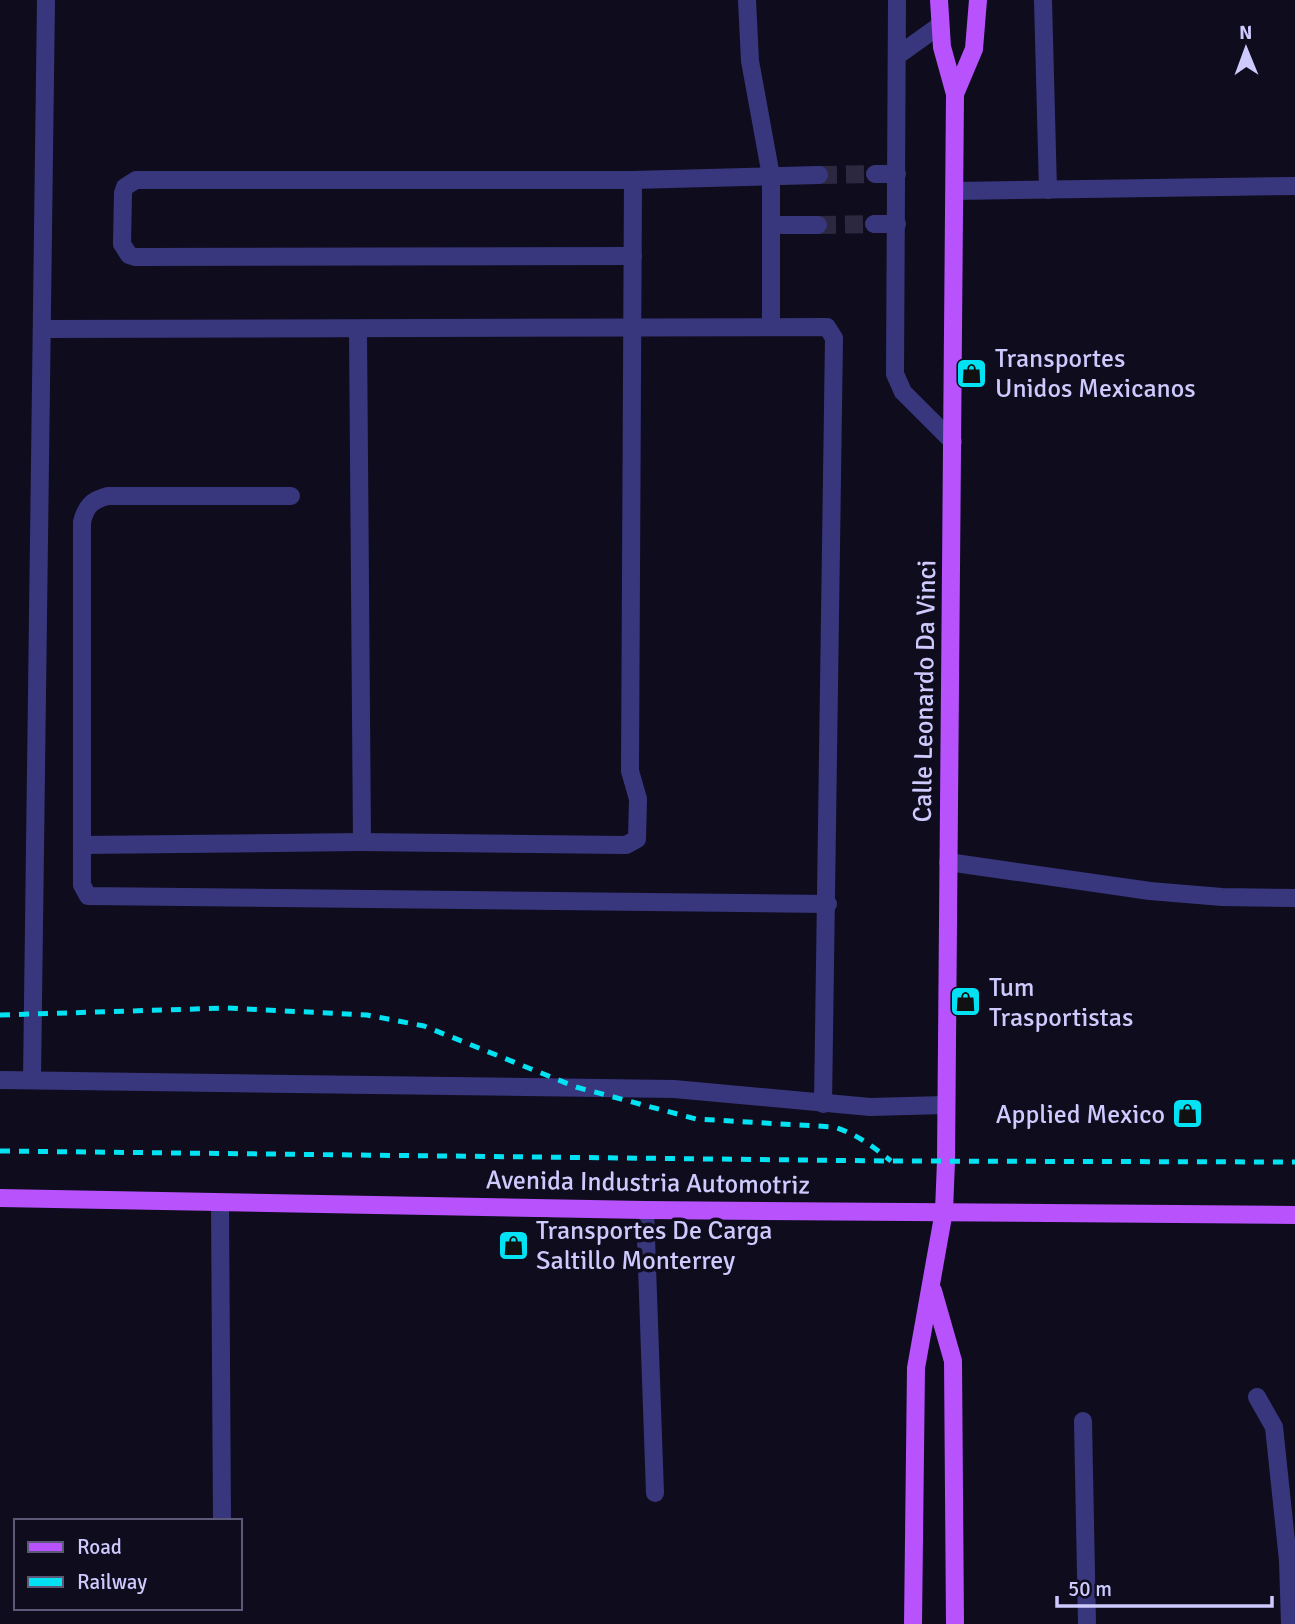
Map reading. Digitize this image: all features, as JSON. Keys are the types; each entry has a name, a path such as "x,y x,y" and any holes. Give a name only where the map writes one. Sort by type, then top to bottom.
{"main road":[{"name":"Calle Leonardo Da Vinci","path":"914,1624 916,1368 944,1212 955,94 939,26 939,0"},
{"name":"Calle Leonardo Da Vinci","path":"955,94 974,49 978,0"},
{"name":"Avenida Industria Automotriz","path":"0,1198 645,1210 1295,1215"},
{"name":"Calle Leonardo Da Vinci","path":"932,1288 953,1361 955,1624"}],"lane":[{"path":"32,1080 46,0"},
{"path":"747,0 750,61 771,176 771,325"},
{"path":"897,0 897,384 953,442"},
{"path":"1043,0 1048,190"},
{"path":"897,55 939,26"},
{"path":"875,174 897,174"},
{"path":"633,256 135,257 129,256 122,244 123,193 125,187 136,180 633,180 818,175"},
{"path":"82,845 632,843 639,832 638,799 630,771 633,180"},
{"path":"955,191 1295,186"},
{"path":"874,224 897,224"},
{"path":"772,225 818,225"},
{"path":"42,329 633,328 771,325 827,327 834,338 828,904 822,1104"},
{"path":"358,329 362,842"},
{"path":"290,496 108,496 95,500 86,509 82,535 82,885 88,896 828,904"},
{"path":"947,862 1150,891 1222,897 1295,898"},
{"path":"0,1080 674,1089 870,1107 945,1105"},
{"path":"220,1203 222,1519"},
{"path":"645,1210 655,1493"},
{"path":"1257,1397 1274,1427 1288,1560 1290,1624"},
{"path":"1083,1421 1087,1624"}],"tunnel":[{"path":"819,175 875,174"},
{"path":"818,225 874,224"}],"railway":[{"path":"0,1015 227,1008 367,1015 424,1026 576,1087 696,1119 834,1127 871,1145 891,1161"},
{"path":"0,1151 891,1161 1295,1162"}],"place":[{"name":"Transportes Unidos Mexicanos","path":"972,373"},
{"name":"Tum Trasportistas","path":"966,1002"},
{"name":"Applied Mexico","path":"1188,1114"},
{"name":"Transportes De Carga Saltillo Monterrey","path":"513,1245"}]}
